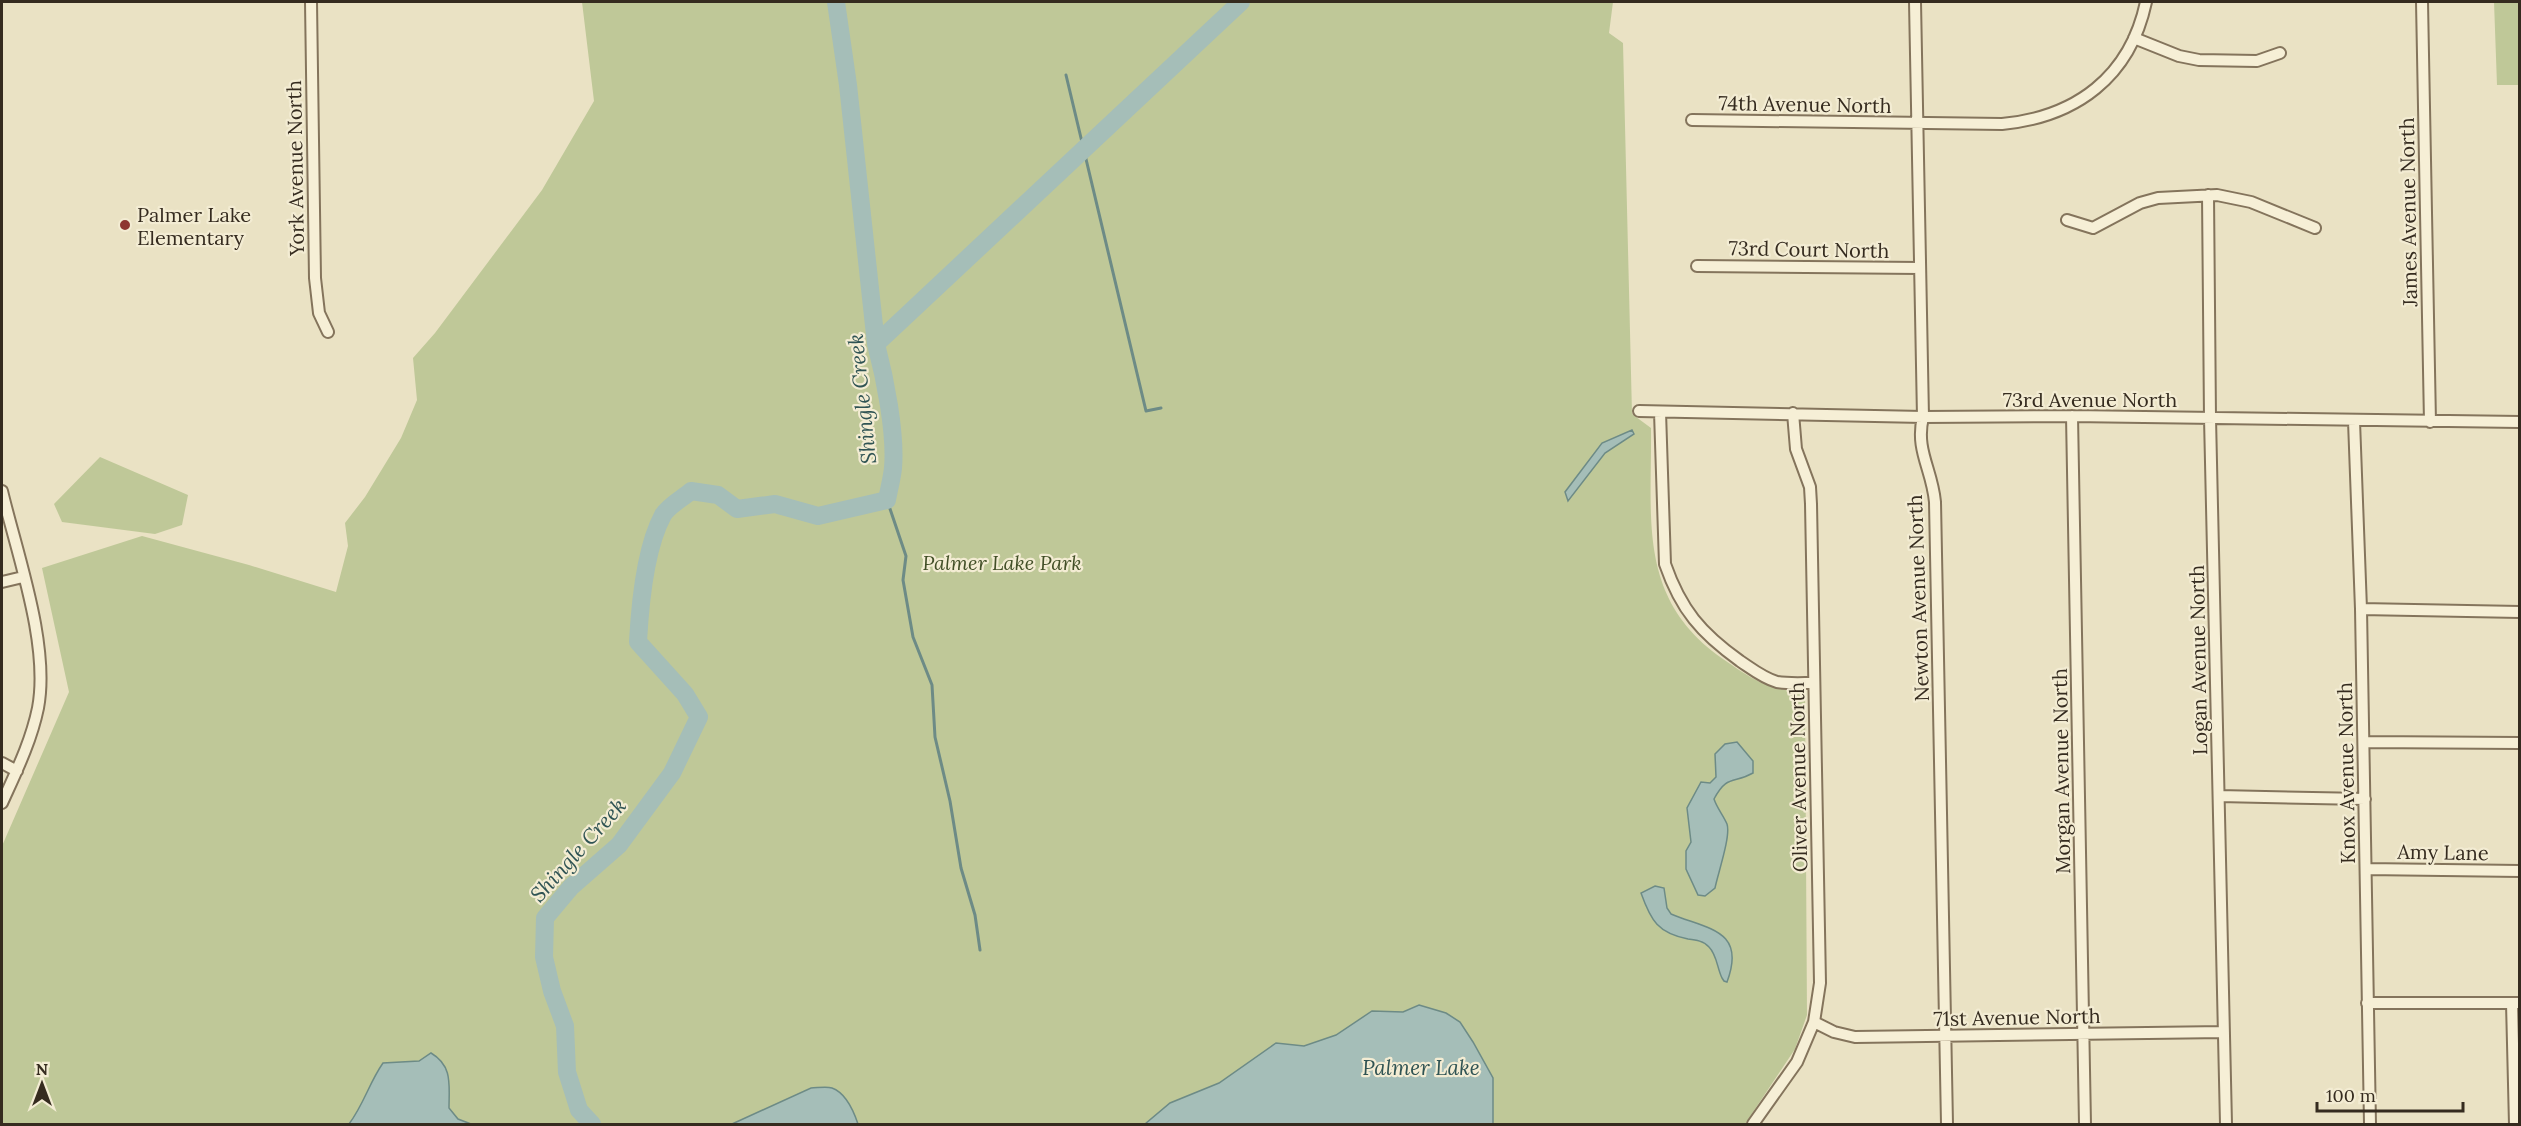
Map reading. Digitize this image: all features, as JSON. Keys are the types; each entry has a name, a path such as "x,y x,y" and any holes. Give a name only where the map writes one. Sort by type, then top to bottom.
{"street":[{"name":"York Avenue North","path":"311,2 315,278 319,313 328,332"},
{"name":"Newton Avenue North","path":"1916,2 1923,417 1919,432 1920,446 1929,469 1935,502 1947,1125"},
{"name":"74th Avenue North","path":"1692,120 1918,124 2026,122 2072,105 2092,92 2110,75 2134,38 2146,2"},
{"name":"James Avenue North","path":"2422,2 2430,422"},
{"path":"2134,38 2179,56 2199,60 2258,61 2280,52"},
{"path":"2067,220 2092,228 2140,203 2158,198 2208,195 2234,197 2251,202 2315,228"},
{"name":"Logan Avenue North","path":"2208,195 2210,418 2226,1125"},
{"name":"73rd Court North","path":"1697,266 1920,268"},
{"name":"73rd Avenue North","path":"1639,411 1923,417 2072,416 2520,422"},
{"path":"1660,412 1665,564 1684,609 1699,628 1718,645 1765,678 1778,682 1814,683"},
{"name":"Oliver Avenue North","path":"1753,1125 1797,1062 1814,1022 1820,983 1810,488 1796,449 1793,413"},
{"name":"Morgan Avenue North","path":"2072,416 2085,1125"},
{"name":"Knox Avenue North","path":"2354,421 2361,609 2370,1125"},
{"path":"2,491 40,651 41,680 33,726 17,771 2,803"},
{"path":"2,582 23,577"},
{"path":"2361,609 2520,612"},
{"path":"2364,742 2520,742"},
{"path":"2,764 17,771"},
{"path":"2219,796 2365,799"},
{"name":"Amy Lane","path":"2366,869 2520,871"},
{"path":"2367,1003 2516,1004 2515,1125"},
{"name":"71st Avenue North","path":"1814,1022 1834,1032 1855,1037 2224,1032"}],"green space":[{"name":"Palmer Lake Park","path":"582,2 1613,2 1609,33 1623,43 1632,414 1651,428 1652,526 1655,556 1663,584 1676,611 1695,636 1723,659 1761,682 1780,689 1805,693 1807,1015 1795,1049 1745,1124 2,1124 2,846 69,692 42,568 142,536 249,565 336,592 348,546 345,523 365,497 401,438 417,400 413,358 435,333 542,190 594,101"},
{"path":"2494,2 2519,2 2519,85 2497,85"},
{"path":"100,457 188,495 182,525 155,534 62,522 54,504"}],"water":[{"path":"1632,430 1634,434 1605,453 1568,501 1565,492 1602,443"},
{"path":"1737,742 1753,761 1753,773 1727,783 1714,799 1727,824 1724,855 1715,888 1705,896 1698,895 1686,869 1686,851 1691,842 1687,808 1701,782 1710,783 1716,777 1715,754 1725,744"},
{"path":"1655,886 1664,888 1667,908 1671,914 1709,928 1727,941 1732,951 1732,964 1727,982 1722,978 1714,954 1707,945 1669,933 1652,918 1641,893"},
{"name":"Palmer Lake","path":"1419,1005 1446,1013 1460,1022 1473,1042 1493,1078 1493,1124 1145,1124 1170,1103 1219,1083 1276,1043 1304,1046 1336,1035 1372,1011 1403,1012"},
{"path":"431,1053 438,1058 446,1070 449,1084 449,1108 458,1119 471,1124 349,1124 383,1063 419,1061"},
{"path":"827,1087 837,1090 849,1103 858,1124 732,1124 811,1088"}],"waterway":[{"name":"Shingle Creek","path":"592,1124 579,1110 567,1072 565,1026 552,991 544,957 545,918 571,887 619,845 672,773 699,717 685,694 638,642 642,594 648,560 663,515 691,491 718,495 737,509 775,504 818,516 887,500 894,454 891,422 876,344 848,85 836,2"},
{"path":"876,344 1241,2"},
{"path":"1066,75 1146,411 1161,408"},
{"path":"887,500 906,556 903,580 913,637 932,685 935,737 950,801 961,868 975,915 980,950"}],"place":[{"name":"Palmer Lake Elementary","path":"125,225"}]}
